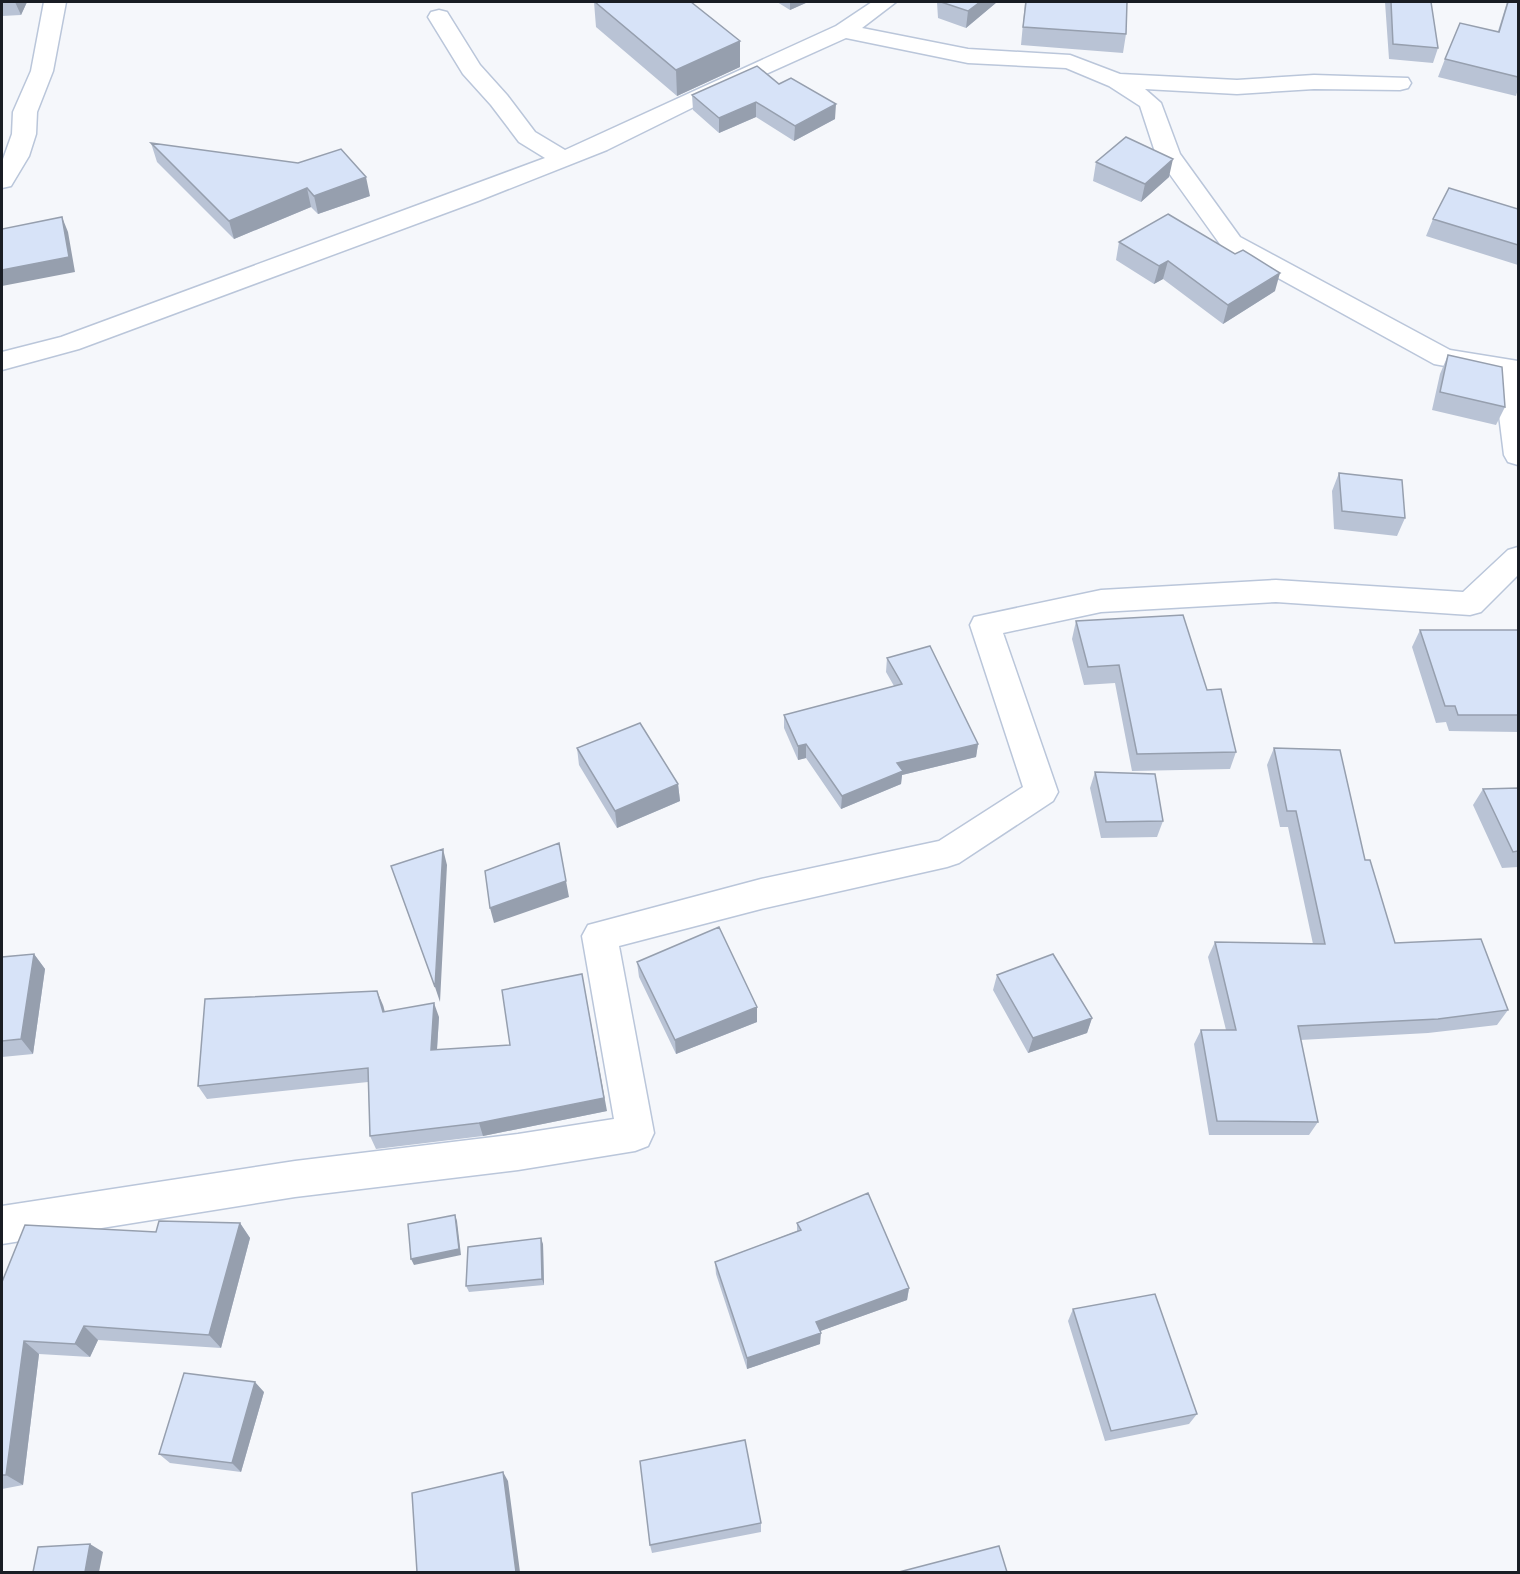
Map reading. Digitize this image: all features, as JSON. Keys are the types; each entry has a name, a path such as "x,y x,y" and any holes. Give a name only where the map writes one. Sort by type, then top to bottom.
{"street":[{"path":"2,181 17,156 24,134 25,112 42,71 55,2"},
{"path":"2,361 70,343 599,145 696,97 843,31 885,2"},
{"path":"439,17 471,69 527,137 563,159"},
{"path":"843,31 968,56 1070,62 1117,81 1150,103 1168,155 1231,243 1443,358 1513,369 1518,455"},
{"path":"1117,81 1237,87 1314,82 1400,82"},
{"path":"2,1225 295,1179 518,1152 635,1133 600,936 761,894 947,853 1041,792 985,625 1101,601 1276,591 1470,604 1518,558"}],"building":[{"path":"595,2 691,2 740,41 676,70"},
{"path":"941,2 980,2 968,11"},
{"path":"1026,2 1127,2 1126,34 1023,27"},
{"path":"1391,2 1431,2 1438,48 1393,44"},
{"path":"1508,2 1518,2 1518,77 1445,59 1460,23 1499,32"},
{"path":"757,66 779,84 791,78 836,104 795,126 756,102 719,118 692,95"},
{"path":"1126,137 1173,159 1145,184 1096,162"},
{"path":"151,143 298,163 341,149 366,177 314,196 307,188 229,221"},
{"path":"1449,188 1518,209 1518,245 1433,219"},
{"path":"1168,214 1235,254 1243,250 1280,273 1228,305 1168,261 1159,266 1119,242"},
{"path":"62,217 69,257 2,270 2,229"},
{"path":"1448,355 1502,367 1505,407 1440,392"},
{"path":"1339,473 1402,480 1405,518 1342,511"},
{"path":"1183,615 1207,690 1221,689 1236,752 1137,754 1119,665 1088,667 1076,621"},
{"path":"1420,630 1518,630 1518,715 1458,715 1455,706 1445,706"},
{"path":"930,646 978,744 897,763 903,771 842,796 806,744 798,746 784,715 902,684 887,658"},
{"path":"640,723 678,784 615,811 577,748"},
{"path":"1274,748 1340,750 1365,860 1370,860 1395,943 1481,939 1508,1010 1438,1019 1298,1026 1318,1122 1217,1121 1201,1030 1236,1030 1215,942 1325,944 1296,811 1287,811"},
{"path":"1095,772 1155,774 1163,821 1106,822"},
{"path":"1518,788 1518,851 1513,852 1483,789"},
{"path":"559,843 566,881 490,908 485,871"},
{"path":"443,849 435,987 391,866"},
{"path":"719,927 757,1007 675,1040 637,962"},
{"path":"34,954 21,1039 2,1041 2,957"},
{"path":"1053,954 1092,1018 1033,1038 997,975"},
{"path":"582,974 604,1098 479,1123 370,1136 368,1068 198,1086 205,999 377,991 383,1012 434,1003 431,1050 510,1045 502,990"},
{"path":"868,1193 909,1288 816,1322 821,1333 747,1358 715,1262 801,1230 797,1223"},
{"path":"455,1215 459,1249 411,1259 408,1224"},
{"path":"159,1221 240,1223 209,1335 84,1326 75,1344 24,1341 6,1475 2,1475 2,1282 25,1225 156,1232"},
{"path":"541,1238 542,1279 466,1286 468,1247"},
{"path":"1155,1294 1197,1414 1111,1431 1073,1309"},
{"path":"184,1373 255,1382 232,1463 159,1454"},
{"path":"745,1440 761,1523 650,1545 640,1461"},
{"path":"503,1472 516,1572 417,1572 412,1493"},
{"path":"90,1544 85,1572 33,1572 38,1547"},
{"path":"999,1546 1007,1572 899,1572"}]}
